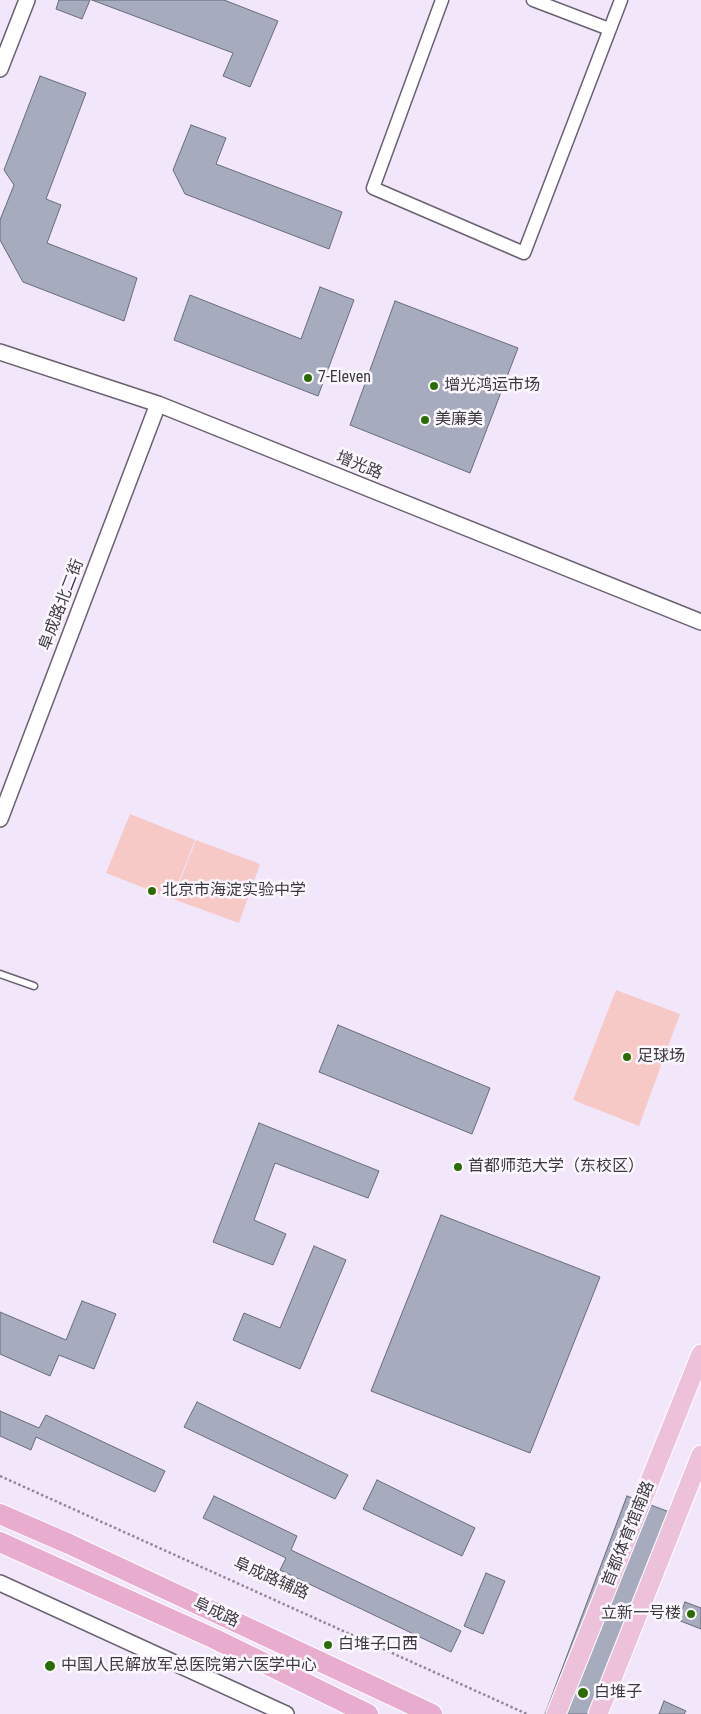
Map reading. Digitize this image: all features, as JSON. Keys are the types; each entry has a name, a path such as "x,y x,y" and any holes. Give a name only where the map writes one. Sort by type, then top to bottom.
{"highway":[{"name":"阜成路","path":"0,1514 69,1544 432,1714"},
{"name":"阜成路","path":"0,1542 215,1639 368,1714"}],"main road":[{"name":"首都体育馆南路","path":"556,1714 701,1354"},
{"path":"598,1714 701,1456"}],"street":[{"path":"0,69 27,0"},
{"path":"442,0 373,188 524,253 621,0"},
{"path":"533,0 609,29"},
{"name":"增光路","path":"0,352 158,404 701,622"},
{"name":"阜成路北二街","path":"0,819 158,404"},
{"path":"0,1583 286,1714"}],"lane":[{"path":"0,974 34,986"}],"path":[{"name":"阜成路辅路","path":"0,1476 527,1714"}],"shaded area":[{"path":"130,814 195,840 172,899 106,873"},
{"path":"196,840 260,864 239,923 173,899"},
{"name":"足球场","path":"616,990 680,1014 639,1126 573,1100"}],"building":[{"path":"59,0 90,0 82,19 56,9"},
{"path":"92,0 224,0 278,21 250,87 223,76 233,53"},
{"path":"40,76 86,93 46,199 61,205 47,243 137,278 124,321 23,282 0,240 0,220 14,185 4,170"},
{"path":"191,125 226,138 216,164 342,212 329,249 185,194 173,170"},
{"path":"320,287 354,300 318,396 174,340 190,295 301,339"},
{"name":"增光鸿运市场","path":"395,301 518,348 470,473 350,425"},
{"path":"338,1025 490,1088 472,1134 319,1072"},
{"path":"259,1123 379,1171 368,1198 275,1163 254,1220 286,1234 273,1265 213,1242"},
{"path":"441,1215 600,1277 530,1453 371,1391"},
{"path":"314,1246 346,1260 300,1369 233,1340 244,1313 280,1328"},
{"path":"82,1301 116,1314 94,1369 59,1355 50,1376 0,1354 0,1312 66,1340"},
{"path":"197,1402 348,1475 335,1499 184,1427"},
{"path":"0,1411 39,1428 46,1415 165,1471 155,1492 36,1437 31,1450 0,1436"},
{"path":"377,1480 475,1528 462,1556 363,1509"},
{"path":"214,1496 297,1536 291,1550 461,1631 451,1652 280,1570 286,1558 203,1518"},
{"path":"627,1496 672,1513 596,1714 545,1714"},
{"path":"486,1573 505,1581 483,1634 464,1626"},
{"name":"立新一号楼","path":"685,1602 701,1608 701,1629 678,1620"},
{"path":"664,1701 686,1711 684,1714 659,1714"}],"place":[{"name":"7-Eleven","path":"308,378"},
{"name":"增光鸿运市场","path":"434,386"},
{"name":"美廉美","path":"425,420"},
{"name":"北京市海淀实验中学","path":"152,891"},
{"name":"足球场","path":"627,1057"},
{"name":"首都师范大学（东校区）","path":"458,1167"},
{"name":"立新一号楼","path":"691,1614"},
{"name":"白堆子口西","path":"328,1645"},
{"name":"中国人民解放军总医院第六医学中心","path":"50,1666"},
{"name":"白堆子","path":"583,1693"}]}
